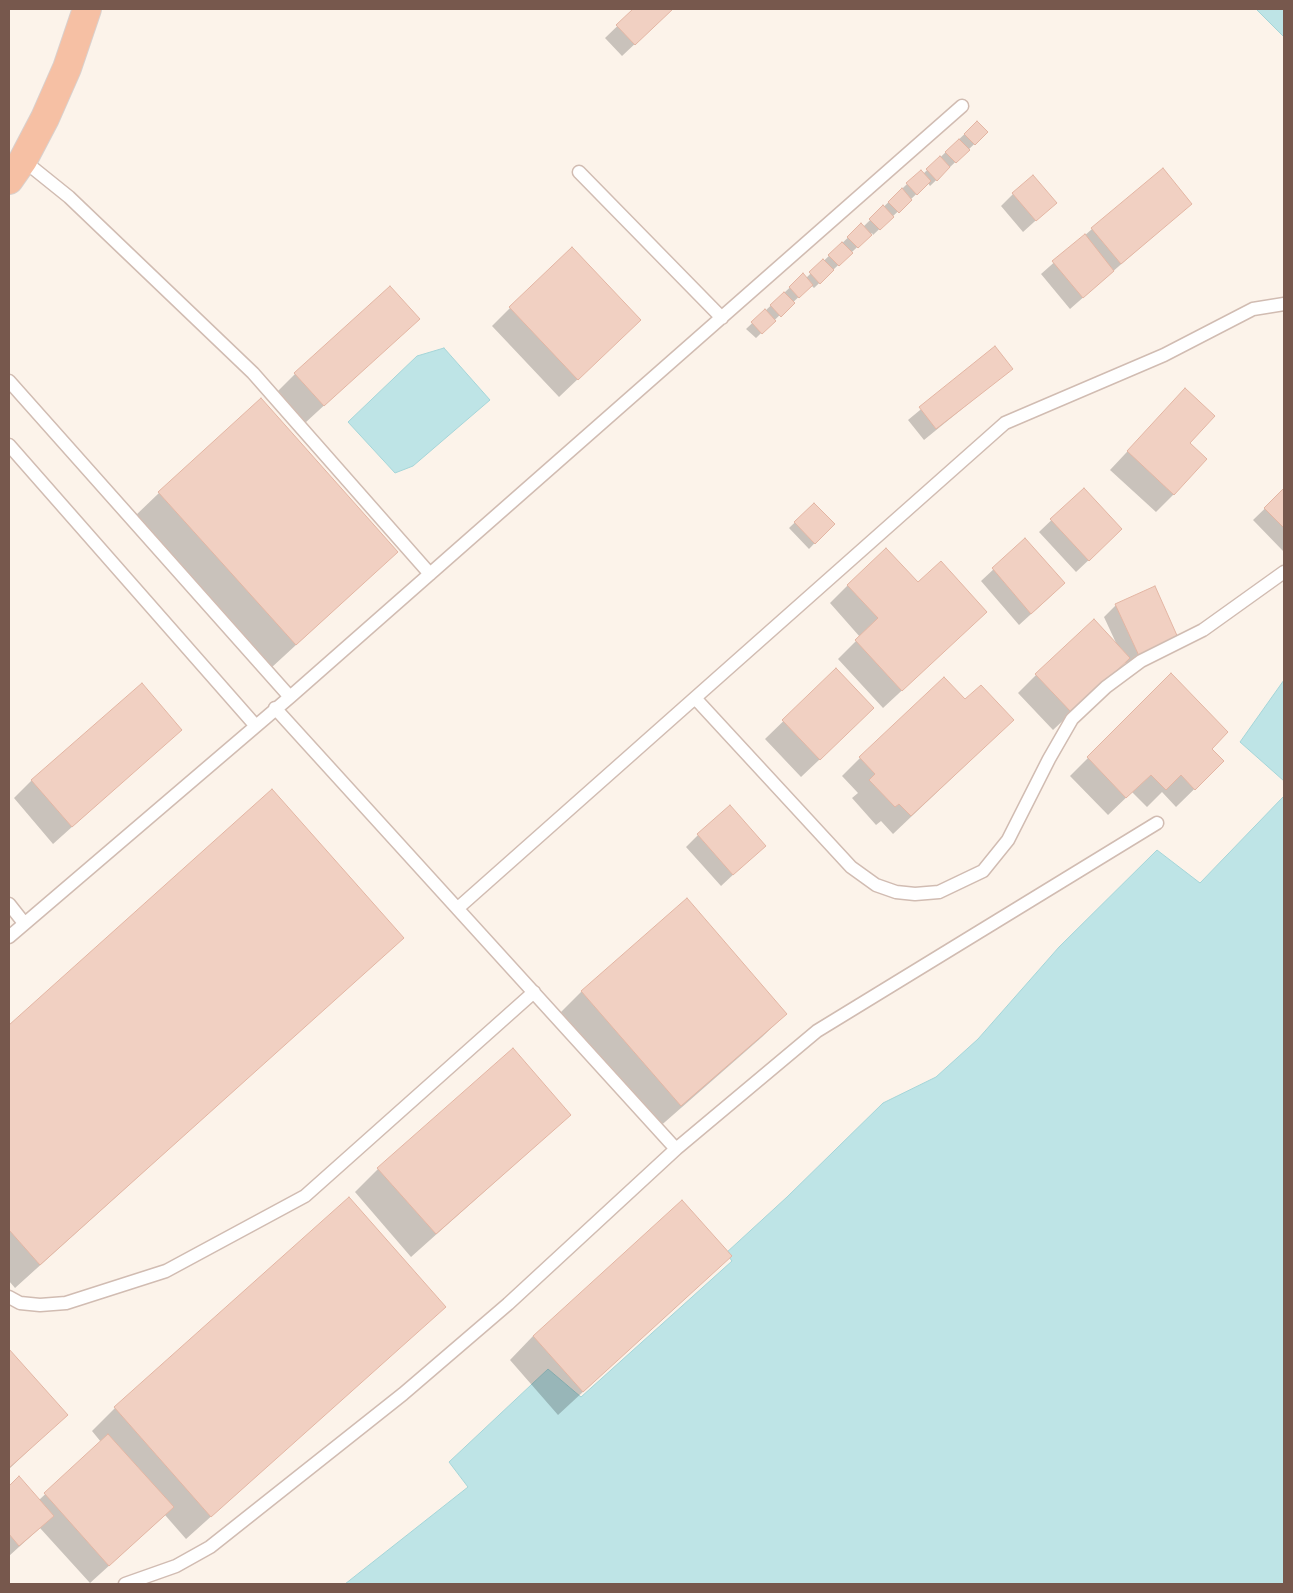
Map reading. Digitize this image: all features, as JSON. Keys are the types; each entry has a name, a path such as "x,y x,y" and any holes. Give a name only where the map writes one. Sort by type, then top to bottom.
{"highway":[{"path":"13,173 63,76 88,9"}],"lane":[{"path":"9,938 24,923 290,697 962,106"},
{"path":"579,172 722,318"},
{"path":"13,173 69,197 253,373 430,574"},
{"path":"458,908 1005,423 1164,355 1253,309 1284,304"},
{"path":"9,381 290,697"},
{"path":"9,445 255,725"},
{"path":"695,698 851,867 876,885 896,892 915,894 938,892 983,871 1008,840 1049,758 1072,720 1106,687 1141,661 1203,630 1284,572"},
{"path":"275,708 676,1149"},
{"path":"126,1584 194,1558 218,1541 440,1363 508,1304 676,1149 817,1031 1156,823"},
{"path":"9,904 24,923"},
{"path":"9,1297 20,1303 40,1305 66,1303 166,1271 305,1196 534,992"}],"water":[{"path":"1256,9 1284,9 1284,37"},
{"path":"444,348 490,400 413,466 395,473 348,422 417,356"},
{"path":"1284,680 1284,781 1240,742"},
{"path":"1284,796 1284,1584 345,1584 468,1487 449,1462 548,1369 581,1397 732,1261 726,1253 787,1197 883,1103 936,1077 978,1039 1059,947 1157,850 1200,883"}],"building":[{"path":"633,9 673,9 635,45 616,25"},
{"path":"977,121 988,132 975,145 964,134"},
{"path":"959,139 970,150 956,163 945,152"},
{"path":"940,156 950,167 937,181 926,169"},
{"path":"1163,168 1192,204 1121,264 1091,228"},
{"path":"921,170 931,181 917,195 906,183"},
{"path":"1033,175 1057,203 1036,221 1012,193"},
{"path":"902,188 912,200 899,213 888,202"},
{"path":"883,205 894,217 880,230 869,219"},
{"path":"861,223 872,235 858,248 847,237"},
{"path":"1085,234 1114,271 1083,298 1052,261"},
{"path":"842,242 853,253 839,266 828,255"},
{"path":"572,247 641,320 578,380 509,307"},
{"path":"823,259 834,270 820,284 809,272"},
{"path":"803,273 813,285 799,298 789,287"},
{"path":"390,286 420,319 324,406 294,373"},
{"path":"784,292 795,303 781,317 770,305"},
{"path":"765,309 776,321 762,334 751,322"},
{"path":"995,346 1013,369 936,429 919,407"},
{"path":"1185,388 1215,416 1190,443 1207,459 1174,495 1127,451"},
{"path":"261,398 398,552 296,645 158,492"},
{"path":"1084,488 1122,529 1089,561 1050,519"},
{"path":"1284,488 1284,528 1264,508"},
{"path":"814,503 835,524 815,544 794,522"},
{"path":"1025,538 1065,583 1031,614 992,568"},
{"path":"886,548 918,582 941,561 987,612 902,691 855,640 878,618 847,585"},
{"path":"1155,586 1179,640 1140,658 1115,604"},
{"path":"1094,619 1130,658 1072,713 1035,674"},
{"path":"836,668 874,708 820,760 782,720"},
{"path":"1171,673 1228,732 1212,749 1224,761 1195,790 1181,775 1166,790 1151,775 1126,798 1087,757"},
{"path":"944,677 965,699 981,685 1014,720 911,816 899,804 895,807 869,780 875,774 859,757"},
{"path":"142,683 182,730 72,827 31,780"},
{"path":"272,789 404,938 40,1265 9,1230 9,1025"},
{"path":"730,805 766,846 733,875 697,834"},
{"path":"687,898 787,1014 681,1106 581,991"},
{"path":"513,1048 571,1115 436,1234 377,1168"},
{"path":"349,1197 446,1307 211,1517 114,1407"},
{"path":"682,1200 732,1256 583,1392 533,1336"},
{"path":"9,1349 68,1415 9,1468"},
{"path":"108,1434 174,1507 109,1566 44,1493"},
{"path":"19,1476 54,1516 19,1546 9,1534 9,1486"}]}
